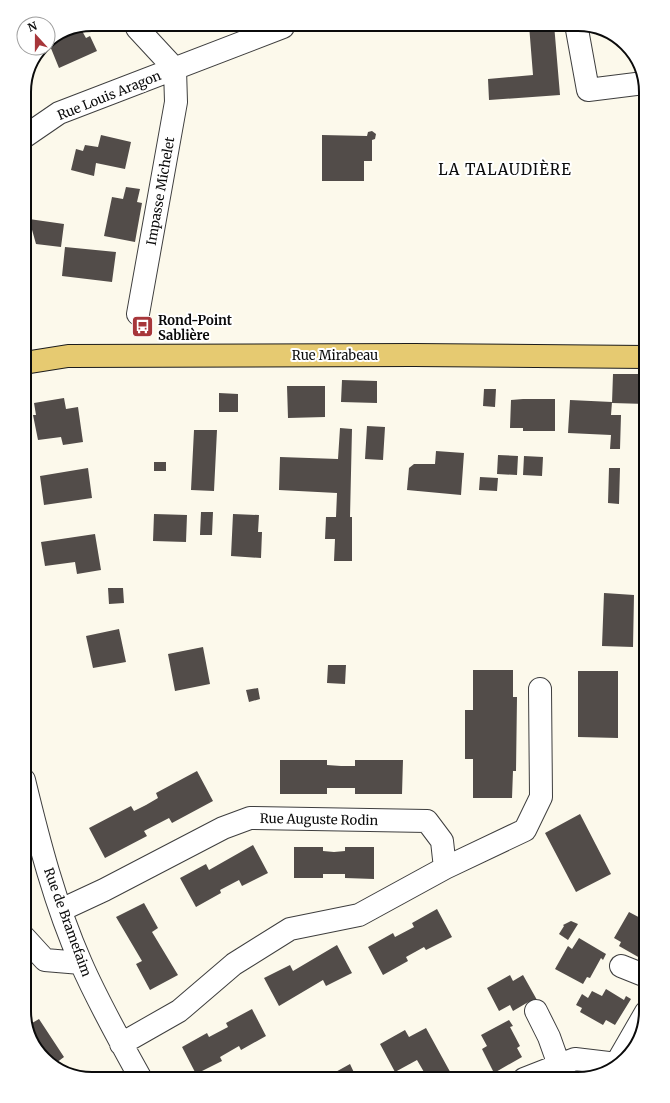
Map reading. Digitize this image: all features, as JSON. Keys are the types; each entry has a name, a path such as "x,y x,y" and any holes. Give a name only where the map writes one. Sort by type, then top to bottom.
{"main road":[{"name":"Rue Mirabeau","path":"31,361 68,356 413,355 639,357"}],"street":[{"path":"140,31 175,69"},
{"name":"Rue Louis Aragon","path":"31,132 59,113 272,31"},
{"path":"577,31 588,90 638,84"},
{"name":"Impasse Michelet","path":"138,314 176,102 175,69"},
{"path":"121,1044 179,1011 234,964 290,930 359,915 445,868 525,830 541,797 540,689"},
{"name":"Rue de Bramefaim","path":"31,810 37,835 61,910 81,963 121,1044 137,1072"},
{"name":"Rue Auguste Rodin","path":"61,910 104,890 223,828 250,818 427,821 442,841 445,868"},
{"path":"31,945 45,960 81,963"},
{"path":"621,966 639,973"},
{"path":"536,1011 549,1037 559,1065"},
{"path":"626,1048 635,1032"},
{"path":"542,1072 575,1059 610,1063"}],"building":[{"path":"529,31 555,31 560,95 489,100 488,79 533,75"},
{"path":"80,32 83,32 86,38 90,36 97,51 59,68 54,56 56,56 56,43"},
{"path":"372,131 376,134 375,139 372,140 372,161 364,161 364,181 322,181 322,135 367,136 368,132"},
{"path":"101,135 131,142 125,169 96,163 94,176 71,170 76,149 83,151 85,145 98,147"},
{"path":"126,187 140,189 137,202 142,203 135,242 104,236 112,197 123,199"},
{"path":"31,219 64,224 61,247 36,244 31,226"},
{"path":"65,247 116,252 112,282 62,276"},
{"path":"613,374 639,374 639,404 612,403"},
{"path":"342,380 377,381 377,403 341,402"},
{"path":"287,386 325,386 325,417 288,418"},
{"path":"484,389 496,389 495,407 483,406"},
{"path":"219,393 238,394 238,412 219,412"},
{"path":"64,398 66,409 78,407 83,442 63,445 61,437 38,440 33,415 36,415 34,403"},
{"path":"555,399 555,431 523,431 523,428 510,428 511,400"},
{"path":"570,400 612,402 611,415 621,415 620,449 610,449 611,435 568,433"},
{"path":"367,426 385,427 383,460 365,459"},
{"path":"340,428 352,429 350,517 352,517 352,561 334,561 335,539 325,539 326,517 336,517 337,493 279,490 280,457 338,459"},
{"path":"194,430 217,430 214,491 191,490"},
{"path":"436,451 464,453 461,495 407,490 409,468 414,464 435,464"},
{"path":"498,455 518,456 517,475 497,474"},
{"path":"524,456 543,457 542,476 523,475"},
{"path":"154,462 166,462 166,471 154,471"},
{"path":"88,468 92,498 44,505 40,476"},
{"path":"609,468 620,468 619,504 608,503"},
{"path":"480,477 498,478 497,491 479,490"},
{"path":"201,512 213,512 212,535 200,535"},
{"path":"154,514 187,515 186,542 153,541"},
{"path":"233,514 259,515 258,532 262,532 261,558 231,556"},
{"path":"95,534 101,570 77,574 75,562 45,566 41,542"},
{"path":"108,588 123,588 124,603 109,604"},
{"path":"604,593 634,595 633,647 602,646"},
{"path":"119,629 126,662 93,668 86,636"},
{"path":"203,647 210,684 175,691 168,654"},
{"path":"328,665 346,665 345,684 327,683"},
{"path":"473,670 513,670 513,697 517,697 516,771 513,771 512,798 473,798 473,759 465,759 465,710 473,710"},
{"path":"578,671 618,671 618,738 578,737"},
{"path":"258,688 260,699 249,702 246,690"},
{"path":"280,760 327,760 327,765 355,766 355,760 403,760 402,794 355,794 355,788 327,788 327,794 280,794"},
{"path":"197,771 213,801 172,823 169,818 144,831 147,836 105,858 89,828 131,806 134,811 146,805 158,798 156,793"},
{"path":"580,814 611,874 576,892 545,833"},
{"path":"253,845 268,873 242,886 239,880 220,890 221,893 196,907 180,878 206,864 209,870"},
{"path":"294,847 323,847 323,851 334,852 345,851 345,847 374,847 374,879 345,878 345,874 323,874 323,878 294,878"},
{"path":"144,903 158,928 152,932 178,975 150,990 136,964 142,961 116,917"},
{"path":"437,909 452,937 426,950 424,947 406,957 408,961 383,975 368,947 393,933 395,937 414,927 412,923"},
{"path":"629,912 639,917 639,957 619,946 621,942 614,938"},
{"path":"571,921 578,924 568,940 559,934 564,926 563,925"},
{"path":"579,938 606,954 603,960 601,958 590,978 587,977 583,984 555,969 568,946 572,949"},
{"path":"337,945 352,973 326,986 323,980 279,1006 264,978 290,965 293,971"},
{"path":"510,975 513,981 523,975 537,1000 531,1003 530,1001 513,1011 510,1005 499,1011 487,988"},
{"path":"606,989 624,1000 626,996 631,999 615,1025 606,1020 603,1025 580,1012 582,1008 576,1005 582,994 588,998 592,991 602,996"},
{"path":"252,1009 266,1036 241,1050 239,1046 220,1057 222,1061 200,1072 195,1072 182,1047 207,1033 209,1037 228,1027 226,1023"},
{"path":"39,1019 64,1057 58,1062 46,1051 37,1038 32,1023"},
{"path":"509,1020 513,1026 510,1027 520,1046 517,1048 522,1057 494,1072 482,1049 487,1046 481,1035"},
{"path":"426,1028 450,1072 424,1072 417,1060 395,1072 380,1044 405,1030 409,1037"},
{"path":"350,1064 354,1072 336,1072"}],"place":[{"name":"Rond-Point Sablière","path":"142,327"}],"district":[{"name":"LA TALAUDIÈRE","path":"505,170"}]}
